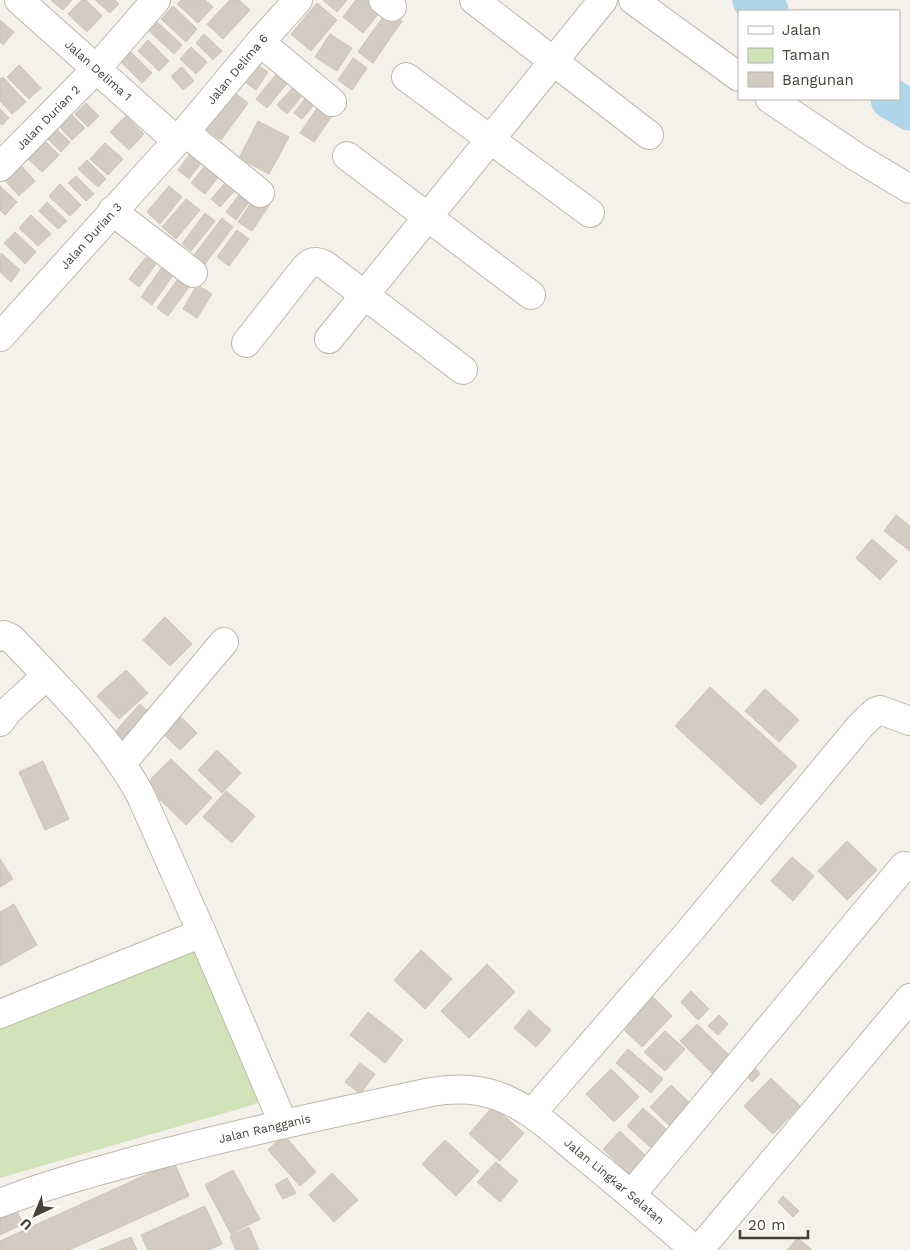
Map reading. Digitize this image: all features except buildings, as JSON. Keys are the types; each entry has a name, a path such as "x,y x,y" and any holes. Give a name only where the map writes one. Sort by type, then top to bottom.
{"street":[{"name":"Jalan Delima 1","path":"18,0 97,68 181,136 260,193"},
{"name":"Jalan Durian 2","path":"0,167 97,68 156,0"},
{"name":"Jalan Delima 6","path":"181,136 298,0"},
{"path":"474,0 649,135"},
{"path":"329,338 428,217 552,60 603,0"},
{"path":"634,0 738,76"},
{"path":"260,42 332,102"},
{"path":"406,77 590,213"},
{"path":"771,100 855,156 910,189"},
{"name":"Jalan Durian 3","path":"2,332 181,136"},
{"path":"347,156 531,295"},
{"path":"112,212 193,273"},
{"path":"246,343 304,269 312,262 318,262 325,265 462,370"},
{"path":"0,637 4,635 11,638 85,718 122,763 141,796 284,1123"},
{"path":"122,763 224,642"},
{"path":"0,722 8,711 46,676"},
{"path":"532,1113 689,932 861,725 875,712 880,710 910,721"},
{"path":"631,1195 904,866"},
{"path":"0,1014 202,933"},
{"path":"697,1250 910,998"},
{"name":"Jalan Rangganis","path":"0,1203 27,1192 75,1177 284,1123 448,1089 466,1089 482,1092 499,1097 532,1113"},
{"name":"Jalan Lingkar Selatan","path":"532,1113 697,1250"}],"green space":[{"path":"202,925 280,1097 0,1178 0,1009"}],"waterway":[{"path":"753,0 767,10"},
{"path":"893,100 910,110"}]}
